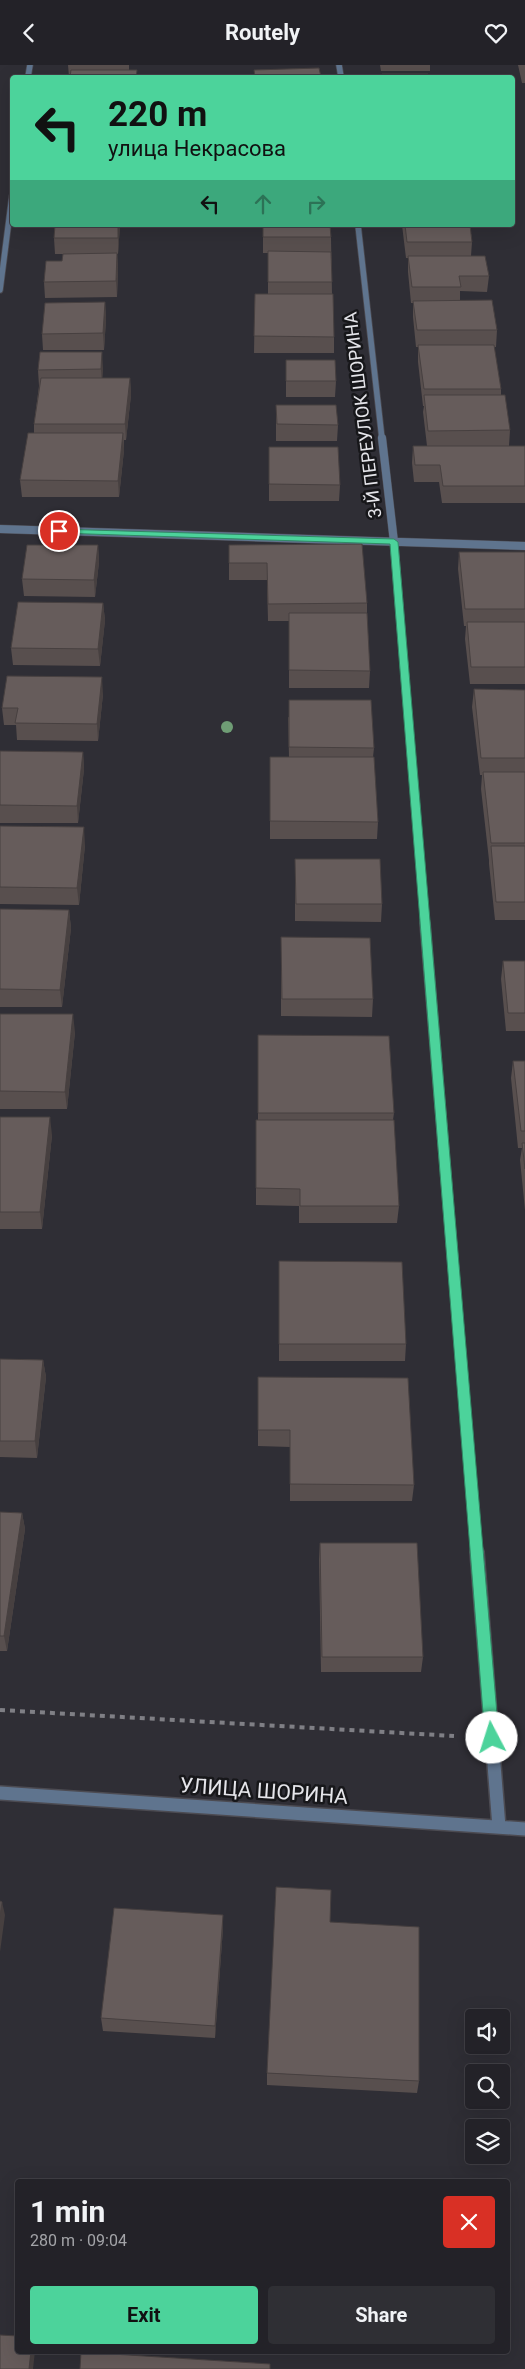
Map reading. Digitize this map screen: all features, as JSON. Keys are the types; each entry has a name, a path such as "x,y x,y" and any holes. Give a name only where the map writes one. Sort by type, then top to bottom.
{"street":[{"path":"0,290 10,211"},
{"name":"3-Й ПЕРЕУЛОК ШОРИНА","path":"358,227 394,542 499,1827"},
{"path":"0,529 525,546"},
{"name":"УЛИЦА ШОРИНА","path":"0,1793 525,1829"}],"path":[{"path":"0,1711 492,1738"}],"building":[{"path":"319,68 321,75 255,75 254,70"},
{"path":"71,70 137,70 136,75 70,75"},
{"path":"382,74 428,75 382,75"},
{"path":"55,227 118,227 118,238 54,238"},
{"path":"263,227 330,227 331,237 263,237"},
{"path":"405,227 470,227 472,242 407,242"},
{"path":"268,251 331,252 332,282 268,282"},
{"path":"117,253 116,281 44,282 46,261 62,261 63,254"},
{"path":"408,256 485,256 489,276 459,276 461,287 412,287"},
{"path":"255,294 333,294 334,337 254,336"},
{"path":"492,300 497,330 417,330 413,301"},
{"path":"105,302 103,333 42,334 45,303"},
{"path":"418,345 494,345 501,389 424,389"},
{"path":"40,352 102,352 101,369 38,370"},
{"path":"286,360 335,360 336,381 286,381"},
{"path":"41,378 130,378 125,424 34,424"},
{"path":"424,395 505,395 510,430 428,431"},
{"path":"276,405 336,405 338,425 277,424"},
{"path":"28,433 123,433 118,481 20,480"},
{"path":"413,446 525,446 525,486 443,486 440,465 415,465"},
{"path":"269,447 338,447 340,485 269,484"},
{"path":"362,544 367,603 268,604 267,563 229,563 229,545"},
{"path":"27,545 98,545 94,580 22,579"},
{"path":"459,552 525,552 525,609 465,609"},
{"path":"18,602 103,603 98,649 11,648"},
{"path":"289,613 367,613 370,671 289,670"},
{"path":"467,622 525,622 525,667 471,667"},
{"path":"7,676 102,677 97,724 15,723 18,708 2,708"},
{"path":"474,689 525,690 525,758 481,758"},
{"path":"289,700 371,700 374,748 289,747"},
{"path":"0,751 83,752 77,806 0,805"},
{"path":"270,757 374,757 378,822 270,821"},
{"path":"483,772 525,772 525,843 491,843"},
{"path":"0,826 84,827 77,888 0,887"},
{"path":"491,846 525,846 525,902 496,902"},
{"path":"295,859 380,859 382,904 296,904"},
{"path":"0,909 69,910 60,990 0,989"},
{"path":"281,937 370,938 373,999 282,999"},
{"path":"503,961 525,961 525,1013 508,1013"},
{"path":"0,1014 73,1014 65,1092 0,1091"},
{"path":"258,1035 389,1036 394,1113 258,1113"},
{"path":"513,1061 525,1061 525,1131 521,1131"},
{"path":"0,1117 50,1117 40,1212 0,1212"},
{"path":"256,1120 394,1120 399,1206 300,1206 300,1189 256,1188"},
{"path":"522,1143 525,1143 525,1169"},
{"path":"279,1261 402,1262 406,1344 279,1344"},
{"path":"0,1359 43,1360 35,1441 0,1441"},
{"path":"258,1377 408,1378 414,1485 290,1484 290,1430 258,1430"},
{"path":"0,1512 22,1513 4,1636 0,1636"},
{"path":"320,1543 417,1543 423,1657 322,1657"},
{"path":"276,1887 331,1890 330,1922 419,1927 419,2081 267,2073"},
{"path":"0,1901 2,1902 0,1917"},
{"path":"114,1908 223,1915 215,2026 101,2018"},
{"path":"0,2335 15,2336 15,2354 31,2354 29,2369 0,2369"},
{"path":"81,2354 112,2354 270,2364 270,2369 80,2369"}],"route":[{"path":"59,531 394,542 492,1738"}]}
